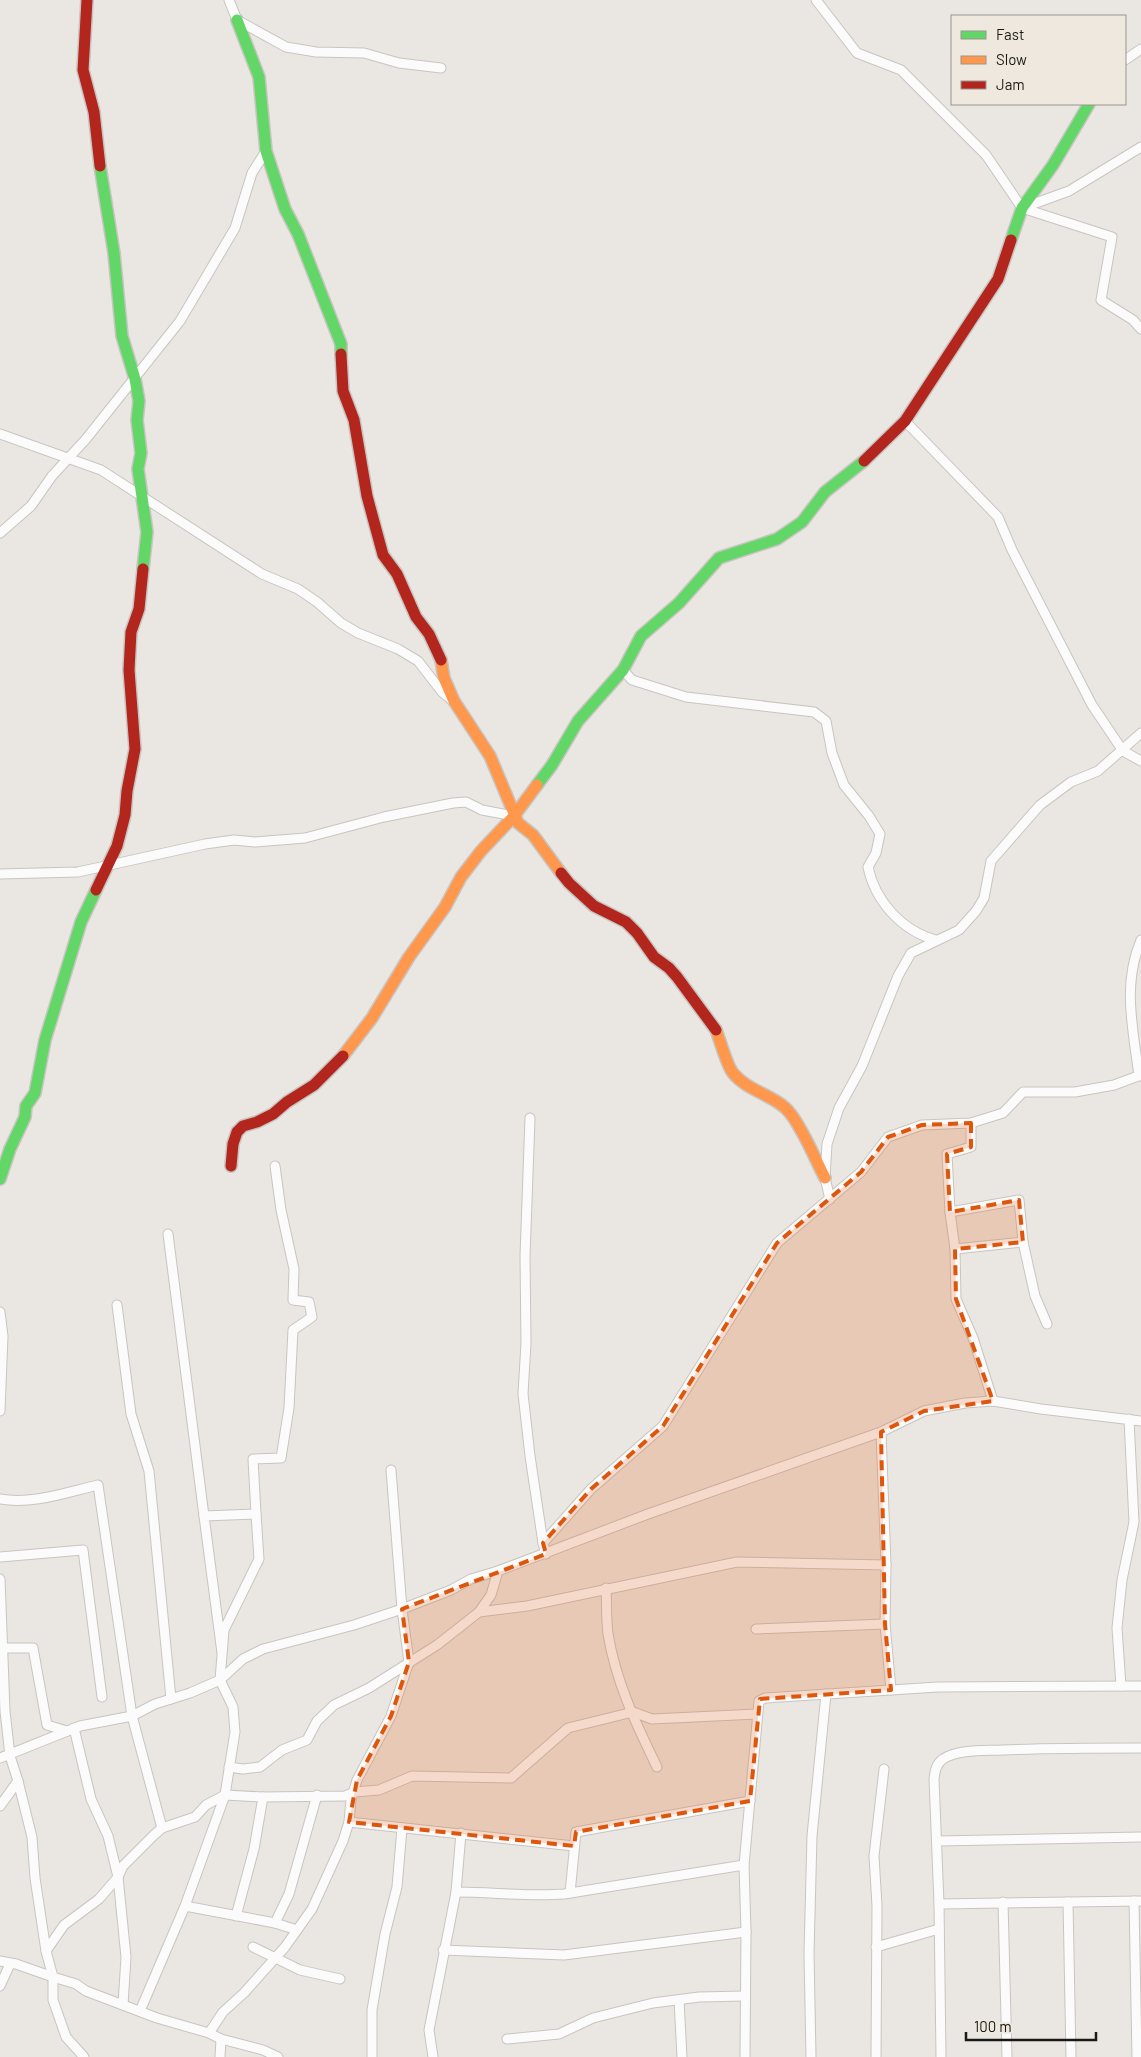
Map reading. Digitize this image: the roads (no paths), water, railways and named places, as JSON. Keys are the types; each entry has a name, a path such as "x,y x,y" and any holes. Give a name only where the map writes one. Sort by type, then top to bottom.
{"street":[{"path":"0,1179 10,1149 25,1117 26,1106 35,1093 45,1040 81,922 117,846 125,815 135,749 129,670 131,632 139,609 147,532 138,469 141,453 137,420 139,401 135,379 122,336 114,253 97,146 94,112 83,70 87,0"},
{"path":"228,0 259,77 266,151 285,209 298,234 341,344 343,391 354,420 367,496 384,555 397,574 416,617 429,634 440,657 444,678 454,702 490,756 518,823 533,835 569,883 594,906 626,922 638,933 654,957 669,968 677,977 716,1030 732,1073 762,1095 774,1100 789,1111 801,1130 825,1178 830,1199"},
{"path":"816,0 857,53 901,70 940,108 986,155 1022,208 1112,237 1101,300 1133,320 1141,329"},
{"path":"236,20 286,47 316,52 364,53 399,63 441,68"},
{"path":"1126,59 1141,49"},
{"path":"231,1166 233,1144 237,1132 243,1126 273,1114 287,1102 314,1085 348,1051 372,1018 409,957 445,907 462,877 481,851 514,816 552,765 578,721 623,670 641,636 678,603 719,558 777,539 802,522 825,492 868,458 905,421 998,279 1022,208 1053,165 1088,105"},
{"path":"1022,208 1069,191 1141,147"},
{"path":"0,533 31,506 52,476 135,379 180,321 235,228 252,173 266,151"},
{"path":"905,421 998,517 1012,550 1092,705 1123,751 1141,761"},
{"path":"0,434 101,470 262,574 298,589 317,602 341,623 358,633 391,646 418,661 442,692 454,702"},
{"path":"623,670 632,680 686,697 814,712 826,721 832,754 844,785 869,816 880,834 876,853 868,867 872,884 896,918 919,936 936,940"},
{"path":"825,1178 827,1144 839,1108 862,1066 898,976 911,953 959,930 976,911 984,898 991,861 1040,805 1071,782 1098,771 1141,734"},
{"path":"0,874 78,872 108,865 122,864 148,856 171,853 205,844 234,840 255,842 305,838 384,817 453,803 466,802 482,810 514,816"},
{"path":"544,1542 591,1490 663,1426 777,1243 861,1172 888,1137 922,1124 971,1123 1002,1113 1023,1092 1075,1092 1114,1085 1140,1075 1129,1002 1133,959 1141,940"},
{"path":"530,1118 525,1256 526,1343 523,1394 530,1456 546,1554"},
{"path":"971,1123 971,1147 947,1154 950,1212 955,1249 956,1299 973,1338 993,1401"},
{"path":"140,2011 185,1906 225,1794 235,1732 234,1707 220,1680 222,1653 224,1630 259,1559 253,1459 282,1458 289,1408 293,1330 312,1317 310,1302 293,1300 294,1269 281,1210 274,1166"},
{"path":"950,1212 1019,1200 1023,1242 1035,1296 1046,1324"},
{"path":"168,1234 222,1653"},
{"path":"955,1249 1023,1242"},
{"path":"117,1304 131,1414 149,1472 171,1699"},
{"path":"0,1312 3,1336 0,1411"},
{"path":"0,1758 10,1756 71,1730 132,1716 155,1704 220,1680 243,1659 263,1649 354,1625 402,1609 451,1590 472,1579 498,1572 648,1514 881,1432 924,1411 965,1402 993,1401 1141,1421"},
{"path":"1121,1686 1117,1628 1122,1580 1134,1522 1129,1419"},
{"path":"881,1432 886,1564 884,1624 891,1690"},
{"path":"209,2033 223,2012 244,1993 277,1957 312,1909 343,1840 349,1822 351,1800 357,1780 391,1716 409,1662 402,1609 391,1470"},
{"path":"0,1499 8,1501 36,1500 98,1486 132,1716 162,1828"},
{"path":"204,1516 256,1514"},
{"path":"0,1557 83,1550 102,1697"},
{"path":"479,1612 527,1606 737,1562 886,1564"},
{"path":"229,1768 260,1767 282,1750 307,1740 317,1720 334,1705 369,1688 464,1625 479,1612 491,1595 498,1572"},
{"path":"0,1579 2,1648 10,1756 32,1837 35,1878 46,1951 53,1977 53,2000 66,2037 84,2057"},
{"path":"606,1588 608,1633 618,1681 657,1766"},
{"path":"756,1629 884,1624"},
{"path":"2,1648 33,1648 47,1724 71,1730"},
{"path":"745,2057 746,1932 744,1865 759,1701 765,1698 938,1687 1141,1686"},
{"path":"811,2057 808,1953 812,1836 826,1694"},
{"path":"46,1951 64,1925 99,1898 118,1878 123,1866 162,1828 195,1817 206,1805 225,1794 263,1797 345,1796 354,1792 379,1790 412,1776 511,1778 568,1728 631,1712 652,1719 757,1714"},
{"path":"71,1730 91,1799 108,1836 118,1878 126,1957 123,2005"},
{"path":"941,2057 939,1904 934,1779 936,1768 941,1760 952,1755 975,1751 1050,1748 1141,1748"},
{"path":"876,2057 874,1856 884,1769"},
{"path":"0,1806 18,1781"},
{"path":"275,1924 289,1894 308,1833 317,1795"},
{"path":"236,1916 254,1849 263,1797"},
{"path":"570,1893 576,1832 750,1801"},
{"path":"349,1822 574,1846"},
{"path":"372,2057 372,2010 384,1934 397,1887 402,1828"},
{"path":"433,2057 428,2030 456,1892 461,1833"},
{"path":"937,1841 1141,1837"},
{"path":"456,1892 491,1892 535,1896 570,1893 744,1865"},
{"path":"939,1904 1138,1901 1137,2057"},
{"path":"1003,1902 1006,2057"},
{"path":"1068,1902 1071,2057"},
{"path":"185,1906 297,1930"},
{"path":"876,1947 939,1929"},
{"path":"443,1950 564,1954 746,1932"},
{"path":"253,1947 277,1957 300,1970 340,1979"},
{"path":"0,1961 16,1964 76,1984 86,1990 157,2018 209,2033 221,2039 263,2050 278,2057"},
{"path":"0,1986 10,1964"},
{"path":"508,2039 559,2034 593,2018 653,2004 699,1997 745,1996"},
{"path":"679,2000 682,2057"},
{"path":"220,2057 221,2039"}]}
